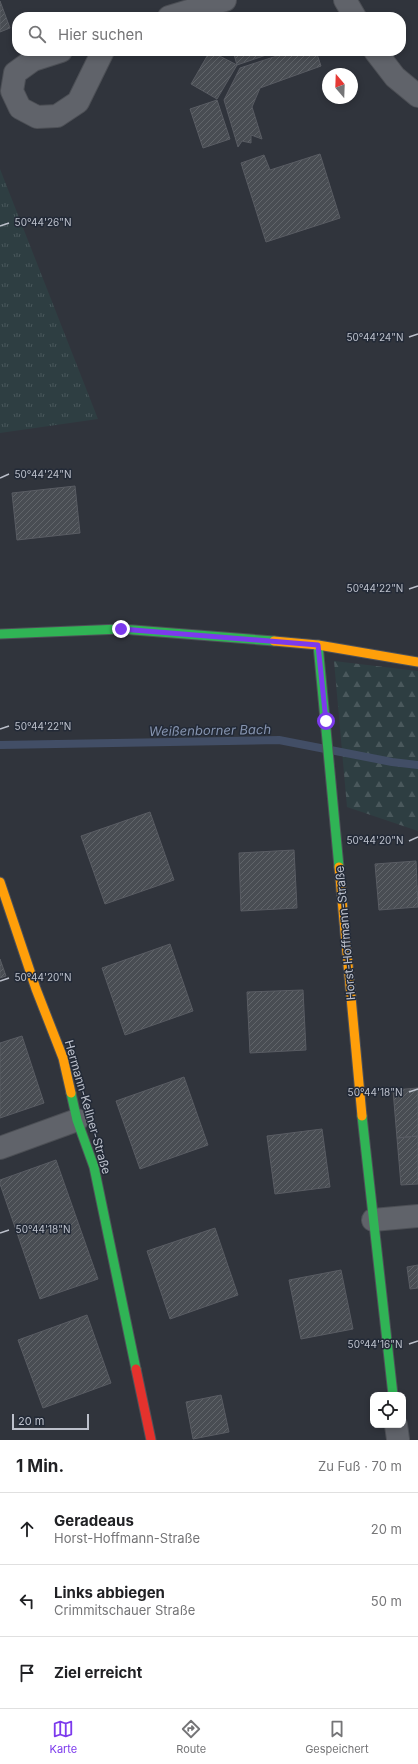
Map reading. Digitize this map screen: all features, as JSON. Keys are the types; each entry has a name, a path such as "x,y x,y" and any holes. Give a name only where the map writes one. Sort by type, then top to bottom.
{"street":[{"path":"185,12 225,0"},
{"path":"345,0 352,12"},
{"path":"45,56 33,60 15,73 12,91 20,108 37,117 57,116 78,102 101,56"},
{"path":"379,56 395,77 418,96"},
{"path":"0,634 121,629 318,645 418,662"},
{"name":"Horst-Hoffmann-Straße","path":"318,645 368,1177 393,1392"},
{"name":"Hermann-Kellner-Straße","path":"0,882 36,989 64,1058 77,1120 94,1167 151,1440"},
{"path":"0,1148 77,1120"},
{"path":"373,1220 418,1216"}],"green space":[{"path":"0,169 98,419 0,433"},
{"path":"334,661 418,671 418,831 347,807"}],"building":[{"path":"0,1 10,28 0,32"},
{"path":"207,56 220,56 237,65 217,99 191,84"},
{"path":"234,56 263,56 237,65"},
{"path":"277,56 318,56 321,66 260,88 252,107 262,139 251,135 251,143 242,141 238,147 224,100 240,68"},
{"path":"217,100 230,139 203,148 190,109"},
{"path":"320,154 340,218 266,242 241,163 264,155 270,170"},
{"path":"75,486 80,533 17,540 12,493"},
{"path":"150,812 174,880 105,904 81,836"},
{"path":"294,850 297,908 241,911 239,853"},
{"path":"416,861 418,907 379,910 375,864"},
{"path":"170,944 193,1011 125,1035 102,968"},
{"path":"0,959 6,976 0,978"},
{"path":"303,990 306,1050 250,1053 247,992"},
{"path":"22,1036 44,1103 0,1118 0,1043"},
{"path":"184,1077 208,1145 140,1169 116,1101"},
{"path":"418,1088 418,1136 397,1138 393,1090"},
{"path":"322,1129 330,1187 275,1194 267,1136"},
{"path":"418,1136 418,1184 401,1185 397,1138"},
{"path":"56,1160 98,1279 40,1299 0,1184 0,1180"},
{"path":"215,1228 238,1295 170,1319 147,1251"},
{"path":"418,1265 418,1288 410,1289 407,1267"},
{"path":"341,1270 353,1329 301,1339 289,1280"},
{"path":"87,1315 111,1383 43,1408 18,1340"},
{"path":"221,1395 229,1432 193,1439 186,1402"}],"waterway":[{"name":"Weißenborner Bach","path":"0,745 279,740 392,762 418,765"}],"traffic: fast":[{"path":"0,634 121,629 274,641"},
{"path":"318,645 339,867"},
{"path":"71,1093 77,1120 94,1167 136,1369"},
{"path":"362,1116 393,1392"}],"traffic: slow":[{"path":"274,641 318,645 418,662"},
{"path":"339,867 362,1116"},
{"path":"0,882 36,989 63,1058 71,1093"}],"traffic: jam":[{"path":"136,1369 151,1440"}],"route":[{"path":"121,629 318,645 326,721"}]}
